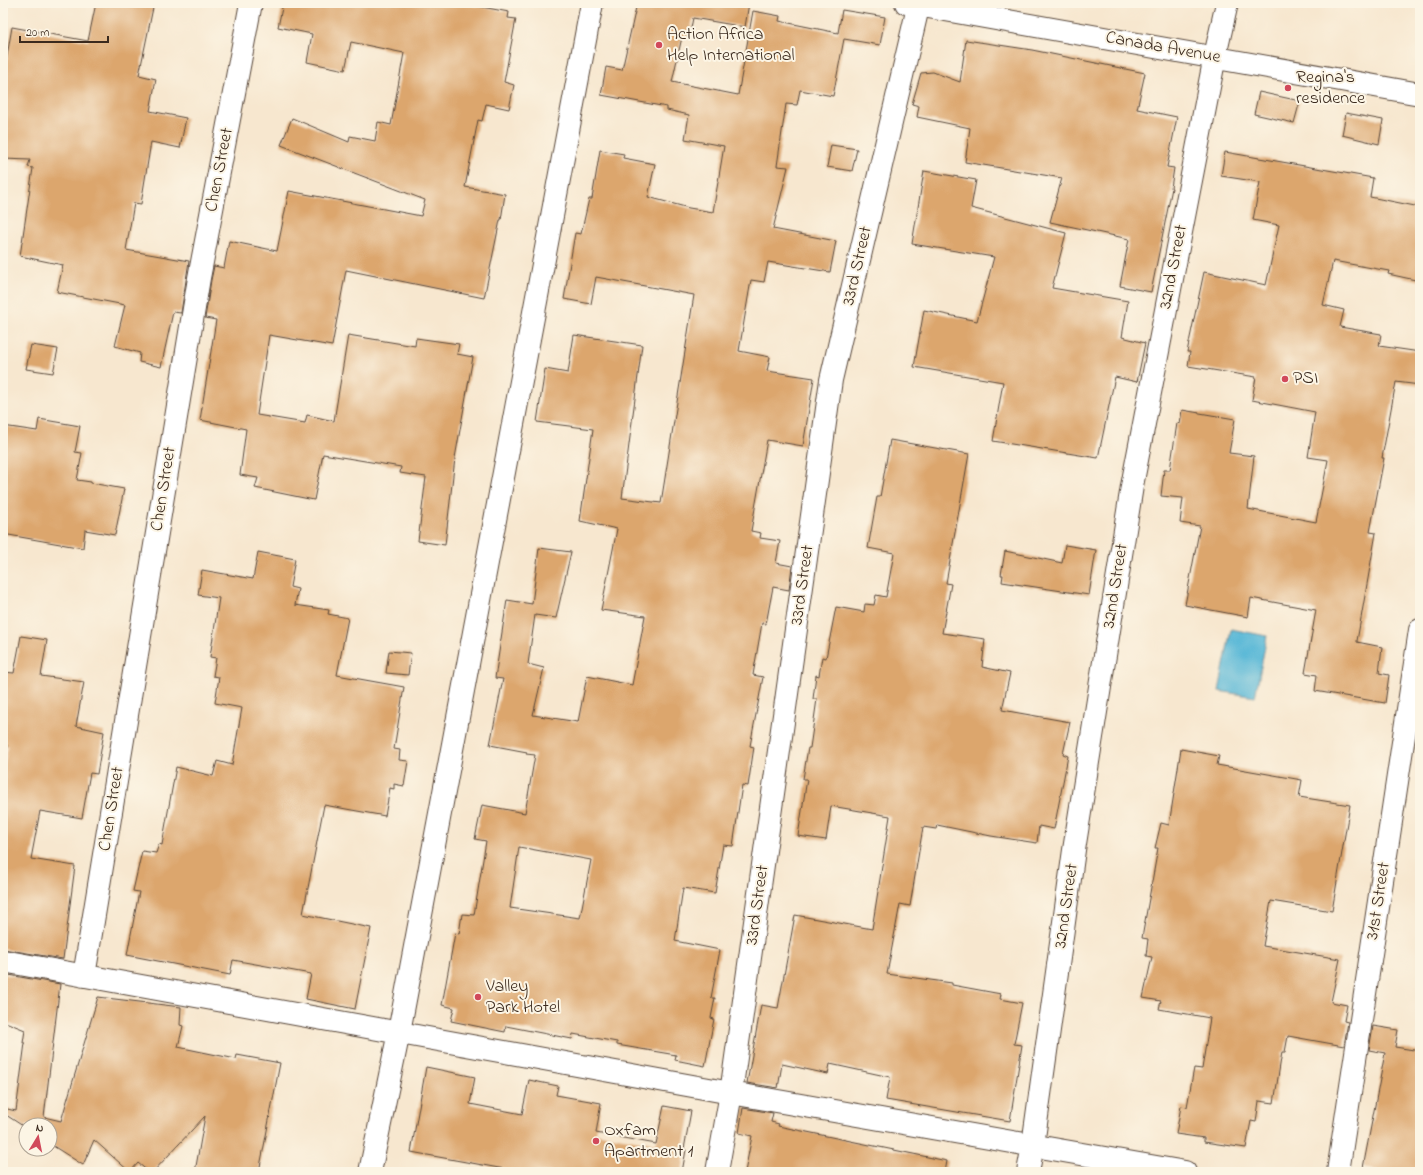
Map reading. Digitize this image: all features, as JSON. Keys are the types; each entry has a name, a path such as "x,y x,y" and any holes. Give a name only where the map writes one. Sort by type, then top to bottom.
{"street":[{"name":"Chen Street","path":"84,976 199,278 251,3"},
{"path":"370,1172 399,1032 592,3"},
{"name":"32nd Street","path":"1028,1172 1033,1146 1074,850 1132,486 1215,56 1227,3"},
{"name":"Canada Avenue","path":"915,4 1215,56 1420,94"},
{"name":"33rd Street","path":"717,1172 732,1093 832,380 915,4"},
{"name":"31st Street","path":"1338,1172 1420,630"},
{"path":"3,961 732,1093 1185,1172"}],"water":[{"path":"1231,629 1267,636 1255,697 1219,691"}],"building":[{"path":"96,3 154,3 139,75 156,79 150,111 186,118 180,148 151,142 141,204 134,203 126,250 189,261 181,313 173,312 161,367 139,362 140,353 115,346 125,305 57,292 63,265 20,256 33,168 28,167 30,160 3,159 3,62 6,62 12,27 88,41"},
{"path":"283,3 460,3 509,12 508,18 516,19 504,82 514,85 509,109 486,104 482,121 478,120 465,187 505,194 501,220 484,298 346,270 332,346 269,335 257,415 305,423 307,415 334,421 348,335 415,346 416,338 459,344 457,354 473,357 455,458 445,545 418,541 426,477 400,473 401,467 323,454 314,500 255,488 258,478 240,475 246,429 200,420 216,320 205,318 211,280 214,266 224,268 229,241 277,251 289,191 421,216 425,200 281,145 292,118 349,142 350,136 375,141 378,122 391,125 404,53 351,42 345,70 307,62 312,34 278,27"},
{"path":"637,3 749,3 745,27 693,18 689,38 682,37 672,82 738,95 753,11 780,16 779,21 838,33 842,10 885,17 880,45 844,39 833,96 800,90 797,105 786,104 777,166 788,167 773,229 836,241 830,272 768,262 764,282 751,280 739,351 770,357 767,371 814,378 803,446 767,440 751,531 761,533 760,538 780,541 776,563 792,566 789,590 773,587 766,624 762,623 753,675 763,677 750,746 754,747 748,786 742,785 733,846 723,845 715,893 683,888 675,941 720,950 711,998 715,998 711,1018 714,1019 705,1066 675,1060 676,1055 617,1045 617,1042 573,1034 572,1039 506,1026 505,1032 451,1021 454,1008 442,1005 455,933 459,934 462,914 474,915 486,841 475,839 482,805 525,813 535,755 490,745 503,679 495,678 507,600 532,604 539,548 571,552 556,618 535,615 528,664 544,668 533,715 578,722 587,676 632,685 645,616 601,610 617,529 580,521 593,429 537,422 545,369 568,373 574,335 642,345 622,498 661,503 694,295 596,277 591,304 564,299 575,233 581,234 589,199 592,199 600,150 624,154 623,158 655,164 648,197 689,208 713,212 724,146 685,139 689,115 667,110 667,107 601,95 606,67 622,70","holes":["519,847 591,860 580,918 510,908"]},
{"path":"966,40 1032,50 1145,73 1137,109 1177,117 1167,167 1174,168 1172,188 1151,292 1120,286 1129,239 1050,222 1062,178 965,162 970,128 917,117 919,106 912,104 921,73 933,72 960,82"},
{"path":"1259,92 1300,101 1294,123 1254,114"},
{"path":"1346,113 1383,120 1379,144 1342,135"},
{"path":"831,145 857,149 852,171 827,167"},
{"path":"1225,152 1373,178 1370,197 1420,207 1420,281 1388,274 1389,271 1333,261 1323,305 1344,310 1340,327 1381,334 1379,346 1420,352 1420,385 1396,382 1370,532 1376,533 1357,641 1382,647 1379,673 1389,675 1385,703 1315,691 1317,675 1305,673 1316,610 1251,598 1248,617 1185,605 1200,526 1180,523 1183,498 1161,496 1164,470 1170,470 1177,423 1180,424 1182,410 1235,419 1229,453 1254,456 1248,509 1316,522 1328,460 1308,457 1315,412 1252,400 1256,377 1188,366 1190,352 1187,352 1204,272 1266,285 1279,225 1253,220 1260,182 1221,176"},
{"path":"924,171 976,180 971,208 1066,233 1052,288 1128,301 1122,337 1145,343 1137,382 1115,377 1098,458 993,441 1003,382 914,367 924,310 977,321 994,257 912,244"},
{"path":"31,345 58,349 53,373 26,369"},
{"path":"39,419 80,426 75,452 82,453 77,480 124,489 115,535 85,530 83,548 3,534 3,426 37,431"},
{"path":"890,440 969,454 946,583 951,584 942,633 985,639 982,667 1010,673 1002,710 1070,722 1063,754 1068,756 1054,829 1039,826 1037,843 991,836 937,825 936,829 923,827 910,906 900,904 887,974 952,983 952,985 1001,994 1000,999 1022,1003 1014,1044 1022,1045 1010,1121 886,1100 890,1077 830,1064 828,1074 782,1064 778,1088 747,1083 761,1005 778,1008 795,915 872,929 890,816 831,806 826,840 798,836 807,779 803,779 808,748 810,748 817,699 813,699 816,675 819,676 822,657 826,658 836,607 864,612 865,604 874,605 876,595 886,597 894,553 868,548 877,497 880,497"},
{"path":"1065,545 1096,550 1089,595 1002,582 1003,575 1001,575 1005,551 1062,563"},
{"path":"258,552 295,559 290,587 298,589 295,605 329,610 328,614 348,618 337,675 404,687 394,749 400,750 399,760 408,761 404,786 394,784 394,789 390,788 385,816 324,805 303,914 371,928 355,1009 306,999 311,974 233,960 230,975 127,955 139,892 133,891 142,851 156,853 159,844 162,845 176,767 213,776 217,761 232,765 242,708 215,703 219,677 213,676 216,658 210,657 219,598 198,595 202,570 253,579"},
{"path":"21,636 47,640 41,676 84,682 76,726 104,732 97,774 90,773 82,818 40,811 31,859 75,866 63,959 3,949 3,772 8,746 3,745 3,672 14,673"},
{"path":"389,651 411,653 408,675 386,673"},
{"path":"1181,749 1219,756 1217,765 1302,780 1299,797 1350,805 1332,911 1271,901 1263,946 1340,959 1331,1002 1347,1005 1344,1021 1348,1022 1344,1046 1288,1036 1285,1052 1282,1052 1274,1103 1259,1101 1256,1122 1251,1121 1246,1148 1204,1142 1204,1138 1176,1134 1181,1106 1187,1107 1194,1068 1202,1069 1210,1018 1159,1009 1161,1001 1143,998 1152,957 1146,956 1148,939 1142,938 1158,848 1155,848 1161,823 1169,825"},
{"path":"3,974 60,984 44,1117 18,1117 18,1123 3,1113 3,1108 16,1111 25,1043 23,1043 25,1030 3,1021"},
{"path":"98,997 181,1007 180,1025 183,1026 178,1047 236,1059 237,1055 280,1063 259,1172 195,1172 205,1116 153,1172 149,1172 138,1163 130,1172 94,1140 83,1165 58,1149 58,1120 61,1121"},
{"path":"1373,1026 1398,1030 1395,1047 1420,1051 1420,1172 1383,1172 1363,1168 1385,1053 1369,1050"},
{"path":"426,1067 475,1077 470,1104 522,1114 529,1080 558,1086 556,1095 601,1103 596,1133 656,1144 664,1106 691,1111 684,1149 686,1150 682,1172 521,1172 411,1152"},
{"path":"743,1108 773,1113 771,1122 779,1124 778,1126 947,1161 945,1172 745,1172 752,1136 739,1133"}],"place":[{"name":"Action Africa Help International","path":"659,45"},
{"name":"Regina's residence","path":"1288,88"},
{"name":"PSI","path":"1285,379"},
{"name":"Valley Park Hotel","path":"478,997"},
{"name":"Oxfam Apartment 1","path":"596,1141"}]}
